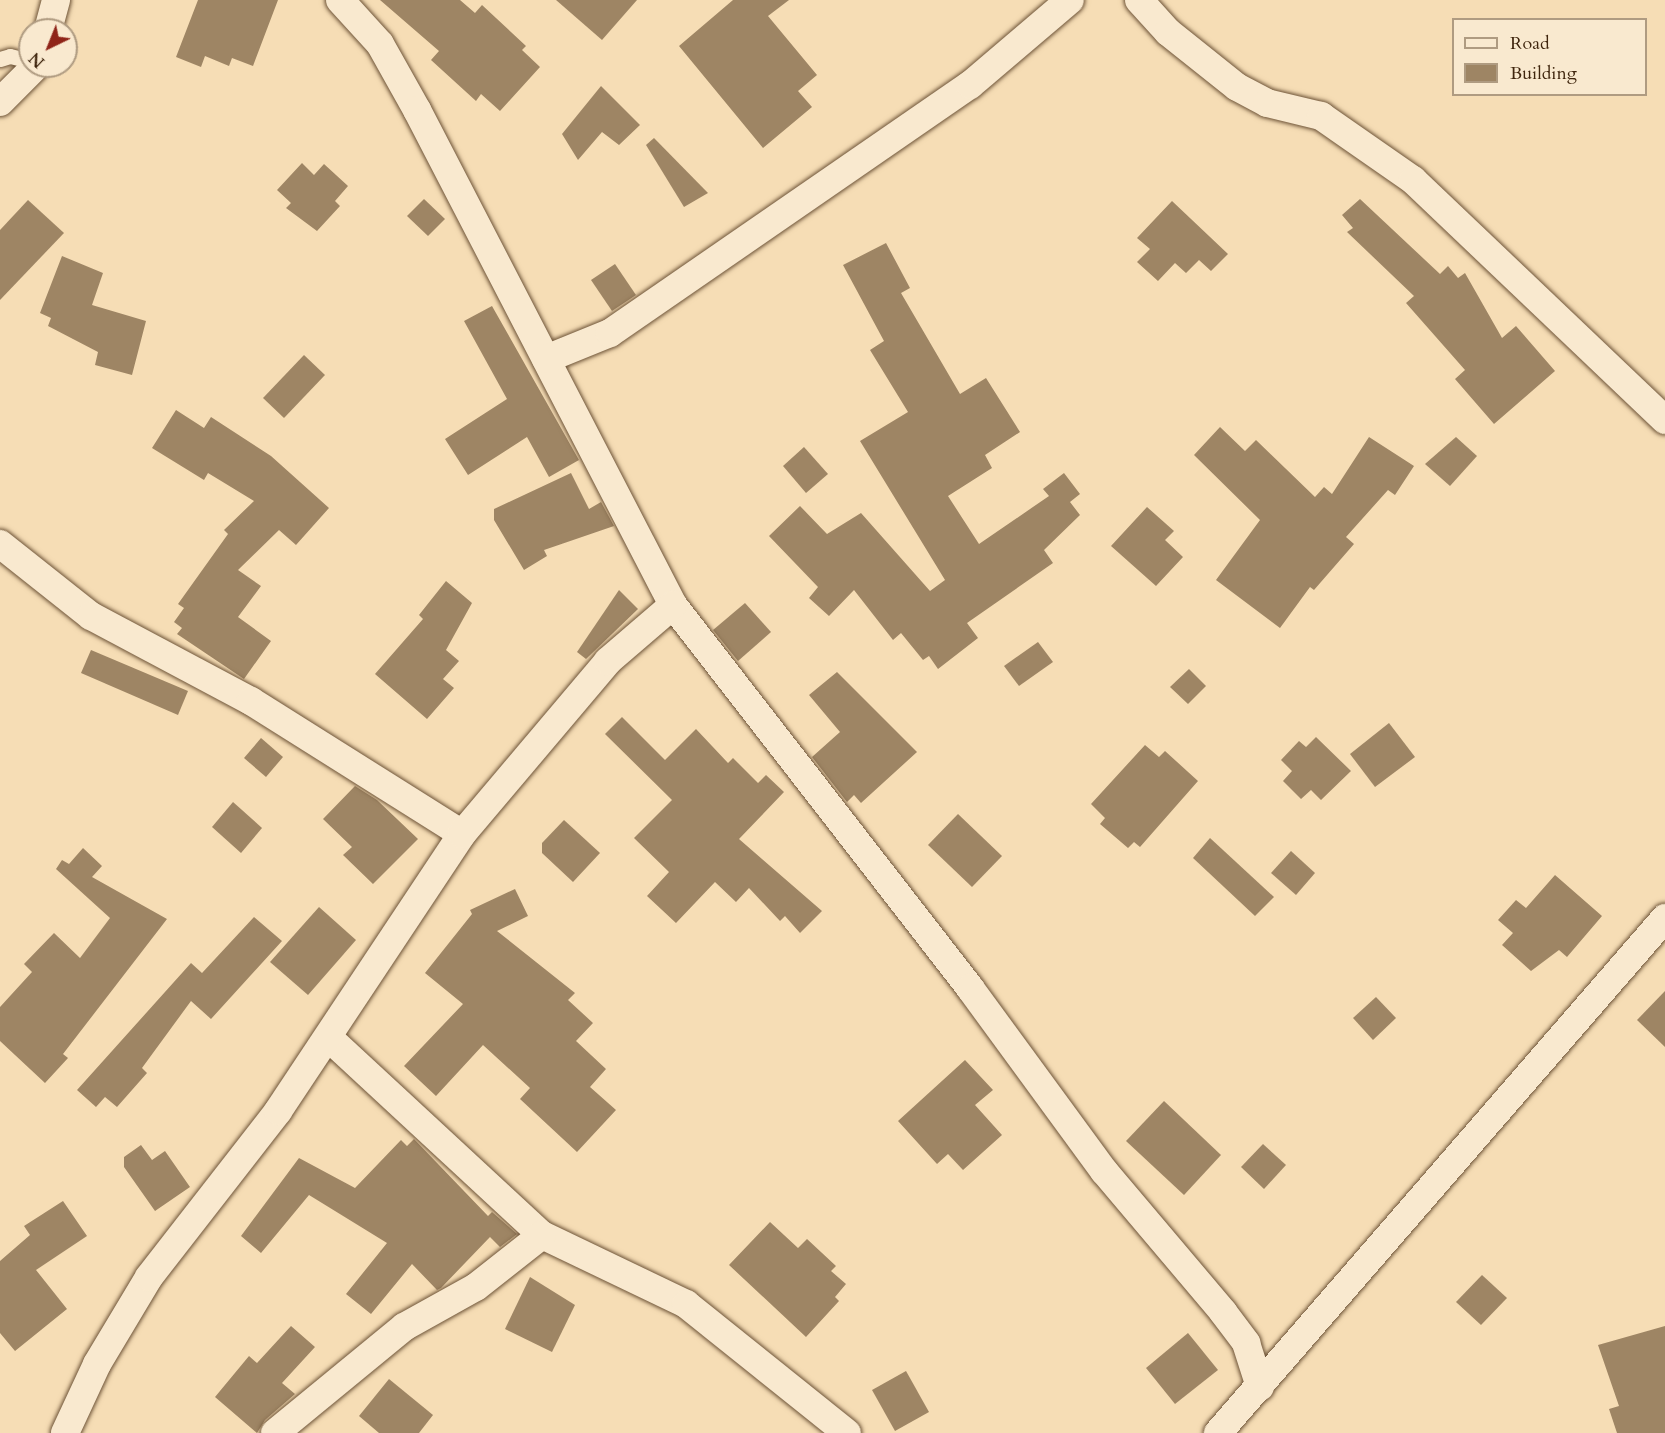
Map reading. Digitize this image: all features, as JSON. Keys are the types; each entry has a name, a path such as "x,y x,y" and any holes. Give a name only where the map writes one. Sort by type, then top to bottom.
{"street":[{"path":"51,18 56,0"},
{"path":"340,0 380,44 673,605 970,988 1104,1171 1223,1312 1246,1343 1260,1387"},
{"path":"546,358 619,327 970,85 1070,0"},
{"path":"1139,0 1168,32 1237,87 1268,104 1321,116 1413,180 1665,420"},
{"path":"0,102 24,78"},
{"path":"0,543 91,616 251,701 462,834"},
{"path":"65,1433 98,1364 149,1277 329,1038 462,834 608,661 673,605"},
{"path":"1223,1431 1665,918"},
{"path":"329,1038 542,1235 686,1304 847,1433"},
{"path":"275,1433 404,1328 476,1287 542,1235"}],"lane":[{"path":"0,59 10,56 18,58"}],"building":[{"path":"198,0 278,0 253,66 232,58 229,66 205,56 201,67 176,57"},
{"path":"380,0 460,0 475,13 482,5 526,46 522,50 540,67 500,111 481,94 476,101 431,60 439,51"},
{"path":"556,0 637,0 602,40"},
{"path":"733,0 789,0 768,16 817,75 798,91 812,107 763,148 679,46"},
{"path":"601,86 640,125 619,145 602,132 578,160 562,134"},
{"path":"654,138 708,193 684,207 646,145"},
{"path":"302,163 314,175 324,164 348,186 335,201 340,206 317,231 286,208 291,203 277,190"},
{"path":"424,199 445,219 428,236 407,216"},
{"path":"1360,199 1440,274 1448,266 1458,278 1465,273 1502,338 1516,326 1555,371 1494,424 1455,379 1465,370 1406,303 1414,296 1347,232 1353,228 1342,215"},
{"path":"28,200 64,233 0,300 0,230"},
{"path":"1172,201 1228,254 1211,271 1199,260 1186,273 1175,263 1158,281 1137,262 1150,249 1137,238"},
{"path":"886,243 910,288 901,293 960,394 986,378 1020,432 985,455 992,468 948,496 979,544 1049,496 1043,489 1064,473 1080,494 1070,502 1080,515 1044,550 1053,563 967,623 978,638 938,669 929,656 923,660 901,633 893,640 854,590 829,616 809,598 818,587 769,536 800,506 827,534 861,513 930,591 945,580 860,441 908,412 870,350 884,341 843,265"},
{"path":"62,256 103,273 92,305 146,321 132,375 95,365 98,352 48,326 51,318 40,313"},
{"path":"615,264 636,295 612,311 591,280"},
{"path":"492,306 579,460 549,477 527,437 468,475 445,439 507,399 464,321"},
{"path":"304,355 325,375 284,418 263,398"},
{"path":"176,410 204,428 211,417 271,456 329,508 296,545 279,530 238,570 261,586 238,617 271,641 244,679 177,634 182,628 174,622 184,608 178,604 228,534 224,530 254,501 208,473 204,480 152,448"},
{"path":"1220,427 1245,451 1256,440 1315,497 1324,487 1332,494 1369,437 1414,466 1395,495 1388,490 1346,537 1354,544 1314,590 1310,587 1280,628 1216,580 1260,520 1194,455"},
{"path":"1456,437 1477,456 1450,486 1425,464"},
{"path":"804,447 828,474 806,493 783,466"},
{"path":"571,473 589,509 601,502 614,526 544,550 547,556 524,570 494,520 494,509"},
{"path":"1147,507 1174,531 1165,540 1183,557 1156,586 1111,546"},
{"path":"446,581 472,603 446,650 459,661 443,679 454,688 427,719 375,674 423,619 419,615"},
{"path":"619,590 638,609 586,659 577,652"},
{"path":"745,603 771,632 738,661 713,630"},
{"path":"1038,642 1053,662 1019,686 1004,666"},
{"path":"91,650 188,691 178,715 81,673"},
{"path":"1189,669 1206,686 1188,704 1170,687"},
{"path":"837,672 917,752 861,803 854,795 847,802 812,757 840,732 809,695"},
{"path":"622,717 665,760 696,729 728,763 733,758 758,783 766,775 784,792 739,839 822,911 800,933 785,916 780,921 749,888 736,902 715,882 676,923 647,896 669,872 634,838 672,800 605,734"},
{"path":"1389,723 1415,757 1375,787 1350,754"},
{"path":"1316,737 1351,771 1321,800 1311,790 1301,799 1283,781 1292,771 1281,760 1299,741 1306,747"},
{"path":"261,738 283,757 266,777 244,758"},
{"path":"1145,745 1159,757 1165,751 1198,781 1140,847 1134,842 1128,848 1100,824 1105,818 1091,804"},
{"path":"355,786 377,800 418,839 373,884 343,855 352,847 323,819"},
{"path":"233,802 262,828 241,853 212,827"},
{"path":"958,814 1002,856 972,887 928,845"},
{"path":"564,820 600,853 573,882 542,853 542,843"},
{"path":"1210,838 1274,897 1255,916 1193,858"},
{"path":"83,848 102,866 92,877 167,919 63,1054 68,1058 45,1083 0,1041 0,1007 32,972 24,964 54,933 80,958 110,918 56,869 62,860 69,864"},
{"path":"1291,851 1315,873 1296,895 1271,873"},
{"path":"1555,875 1602,916 1567,957 1559,950 1531,971 1502,945 1513,933 1498,920 1516,900 1526,908"},
{"path":"515,889 528,916 497,931 575,993 568,1000 593,1023 576,1041 606,1069 590,1087 616,1110 577,1152 520,1099 530,1088 483,1045 436,1096 404,1066 463,1004 425,973 472,914 470,910"},
{"path":"319,907 356,940 308,995 270,962"},
{"path":"254,917 282,941 211,1019 191,1001 142,1068 147,1073 117,1107 105,1097 96,1107 77,1090 191,963 202,973"},
{"path":"1665,991 1665,1047 1637,1020"},
{"path":"1376,997 1396,1018 1373,1040 1353,1018"},
{"path":"965,1060 993,1090 975,1105 1002,1135 963,1170 948,1154 937,1164 898,1121"},
{"path":"1164,1101 1221,1155 1184,1195 1126,1141"},
{"path":"414,1139 488,1216 492,1212 517,1234 500,1247 490,1237 441,1288 437,1290 412,1264 371,1314 346,1294 387,1243 309,1195 261,1253 241,1236 299,1158 355,1188 401,1140 407,1146"},
{"path":"1263,1144 1286,1165 1264,1189 1241,1167"},
{"path":"141,1145 152,1160 165,1151 190,1187 155,1211 124,1167 124,1157"},
{"path":"63,1201 87,1236 36,1270 67,1309 15,1351 0,1333 0,1261 30,1235 24,1226"},
{"path":"770,1222 798,1248 807,1239 836,1266 831,1271 846,1284 835,1297 839,1301 806,1337 729,1265"},
{"path":"1482,1275 1507,1298 1481,1325 1456,1302"},
{"path":"530,1277 575,1305 552,1352 505,1329"},
{"path":"291,1326 315,1347 282,1383 295,1394 265,1420 257,1433 215,1397 249,1356 257,1363"},
{"path":"1665,1326 1665,1433 1617,1433 1609,1409 1619,1406 1598,1345"},
{"path":"1188,1333 1218,1370 1175,1404 1146,1368"},
{"path":"906,1371 929,1412 895,1431 872,1390"},
{"path":"389,1379 433,1415 419,1433 379,1433 359,1416"}]}
